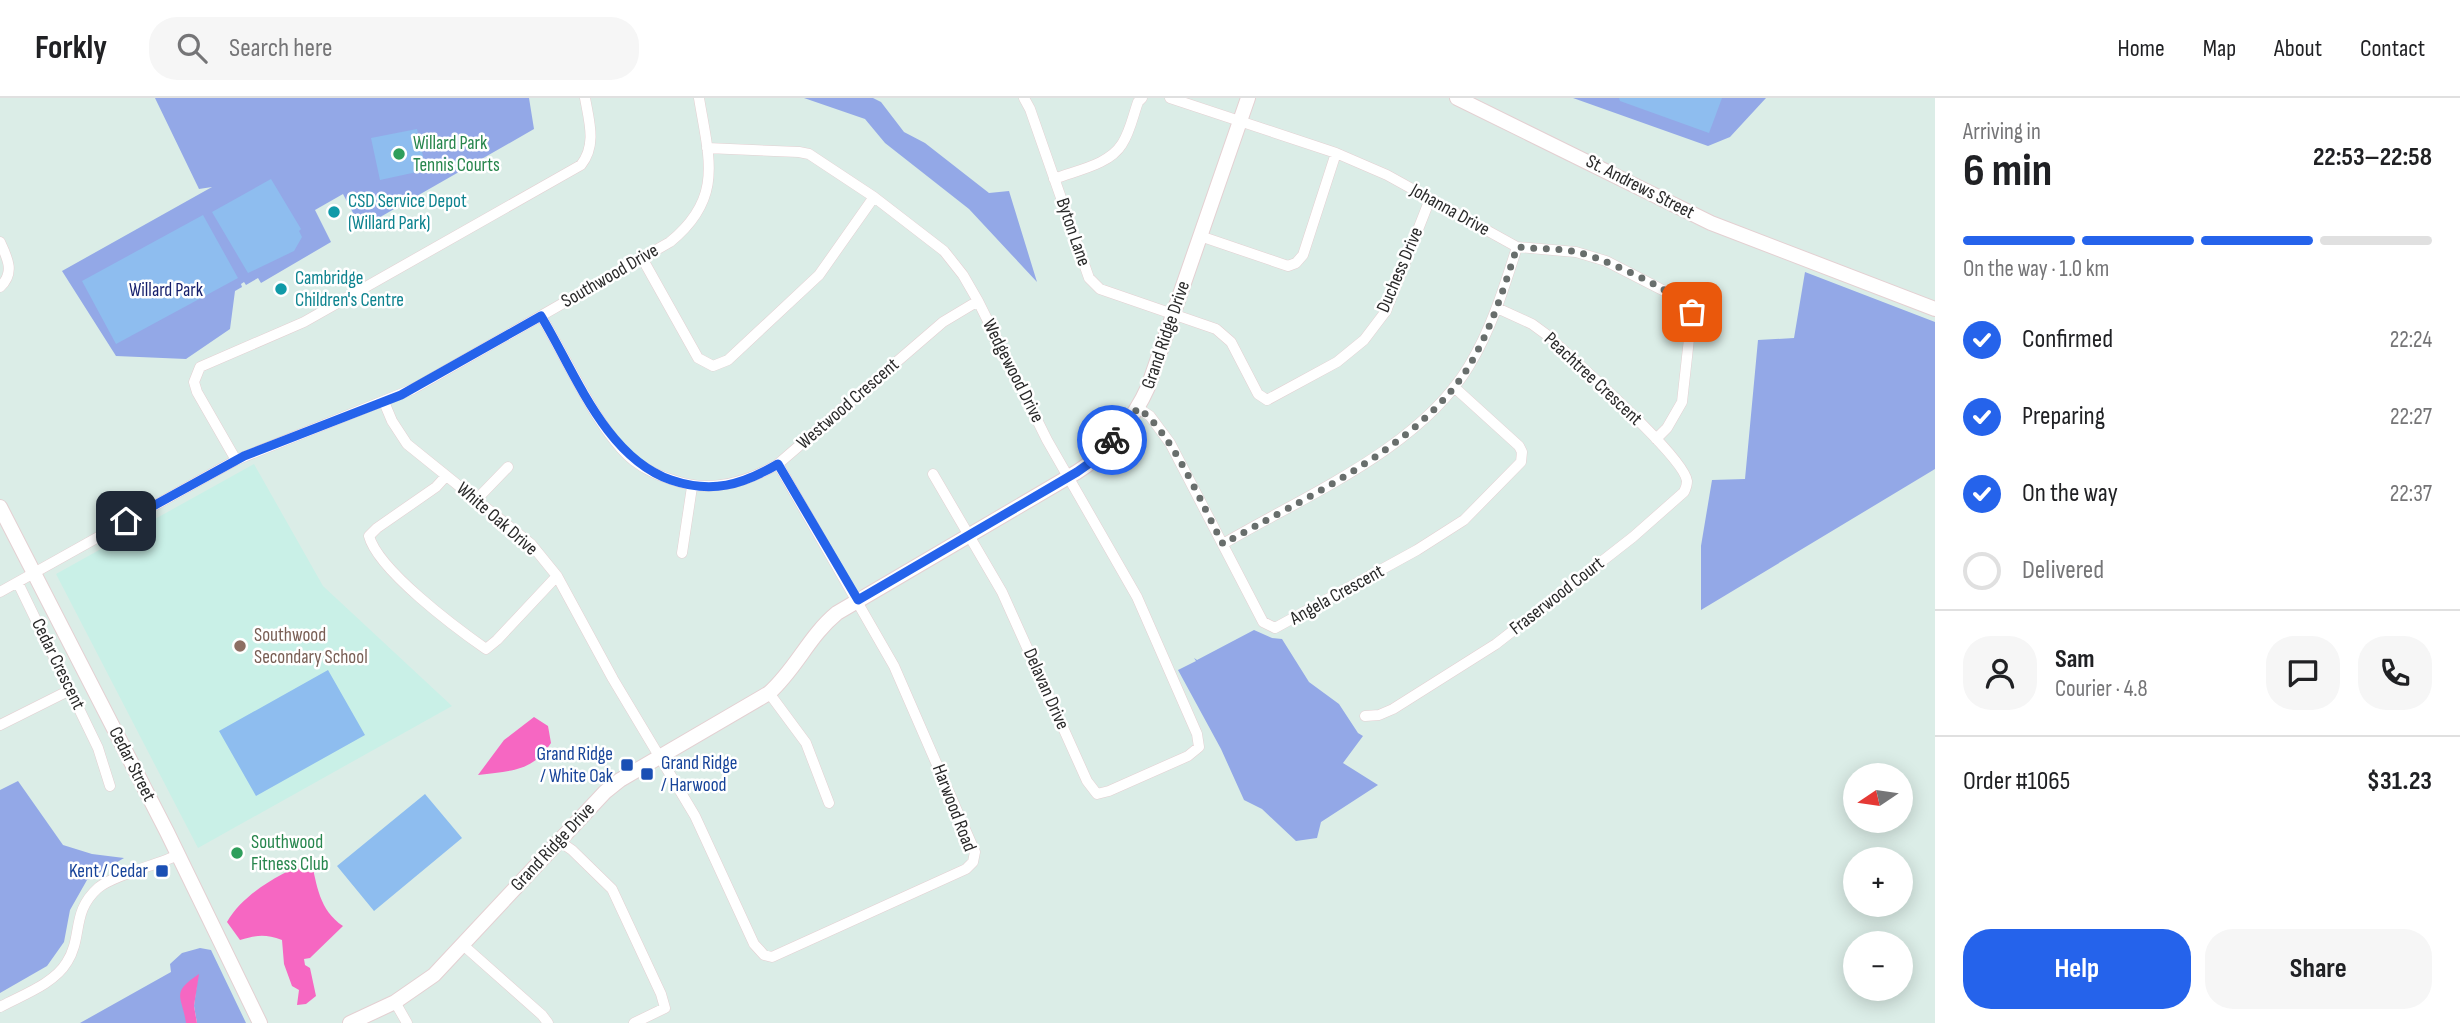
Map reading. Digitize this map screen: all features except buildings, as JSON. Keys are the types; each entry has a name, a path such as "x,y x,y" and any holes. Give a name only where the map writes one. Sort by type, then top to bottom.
{"street":[{"path":"236,460 197,392 194,382 200,367 304,322 581,165 589,155 592,139 586,98"},
{"name":"Southwood Drive","path":"0,592 236,460 413,389 642,258 682,232 702,205 708,186 710,163 699,98"},
{"name":"Byton Lane","path":"1024,98 1089,278 1100,289 1174,315"},
{"path":"1054,178 1097,164 1115,154 1124,143 1138,102 1142,98"},
{"name":"Johanna Drive","path":"1170,98 1336,153 1387,175 1517,247"},
{"name":"Grand Ridge Drive","path":"350,1023 395,1002 434,975 612,786 769,693 784,678 817,632 837,614 1094,460 1138,408 1148,387 1248,98"},
{"name":"St. Andrews Street","path":"1457,98 1711,223 1935,309"},
{"name":"Wedgewood Drive","path":"708,148 809,154 874,197 944,251 963,275 978,301 1068,477 1137,597 1197,734"},
{"path":"1200,236 1288,266 1296,263 1303,255 1336,153"},
{"path":"642,258 698,358 713,366 728,360 819,275 874,197"},
{"name":"Duchess Drive","path":"1174,315 1216,329 1231,342 1258,394 1267,400 1278,396 1337,362 1364,340 1386,311 1430,199"},
{"path":"0,242 10,270 7,280 0,287"},
{"path":"1223,544 1358,467 1398,441 1429,414 1469,366 1497,307 1517,247"},
{"name":"Peachtree Crescent","path":"1497,307 1532,324 1547,335 1656,439 1667,428 1682,402 1692,320 1689,306 1606,261 1576,252 1517,247"},
{"name":"Westwood Crescent","path":"541,316 615,440 633,459 654,474 692,487 739,482 778,464 943,322 978,301"},
{"name":"Angela Crescent","path":"1138,408 1150,416 1170,443 1263,622 1275,628 1417,550 1464,520 1521,461 1522,452 1519,446 1454,387"},
{"name":"White Oak Drive","path":"384,402 392,421 407,444 531,544 557,576 613,679 660,757"},
{"name":"Fraserwood Court","path":"1365,716 1379,715 1393,709 1496,644 1633,537 1684,492 1687,481 1684,475 1656,439"},
{"name":"Harwood Road","path":"660,757 695,816 754,944 764,955 779,955 966,869 973,862 975,852 894,666 778,464"},
{"path":"477,499 508,467"},
{"name":"Delavan Drive","path":"933,474 1002,592 1087,781 1097,794 1188,755 1199,747 1197,734"},
{"path":"446,476 436,487 377,528 369,537 372,547 404,583 486,649 557,576"},
{"path":"682,554 692,487"},
{"name":"Cedar Street","path":"0,507 178,855 260,1023"},
{"name":"Cedar Crescent","path":"18,583 98,748 110,786"},
{"path":"0,725 70,690"},
{"path":"769,693 806,743 829,803"},
{"path":"559,841 612,889 661,994 665,1008 634,1023"},
{"path":"0,1007 48,980 63,968 72,953 82,910 98,889 113,880 178,855"},
{"path":"463,945 548,1023"},
{"path":"395,1002 407,1023"}],"shaded area":[{"name":"Southwood Secondary School","path":"254,464 323,586 452,706 198,848 56,574"},
{"path":"534,717 548,726 551,743 543,753 528,765 510,771 478,775 504,740"},
{"path":"311,860 324,905 343,926 310,958 304,959 305,965 310,968 316,996 306,1004 297,1005 299,990 292,986 284,964 282,940 261,936 240,940 227,922 234,911 253,893"},
{"path":"199,974 194,1006 197,1023 186,1023 181,991"}],"green space":[{"name":"Willard Park","path":"155,98 529,98 534,129 361,228 343,194 315,210 331,242 261,283 258,278 246,285 244,282 241,284 242,287 235,291 230,329 186,359 116,356 62,271 212,187 199,189"},
{"path":"804,98 873,98 881,102 904,132 925,143 989,193 1009,191 1037,282 969,209 885,143 865,119"},
{"path":"1573,98 1766,98 1730,137 1708,146"},
{"path":"1619,98 1722,98 1709,133 1620,101"},
{"name":"Willard Park Tennis Courts","path":"417,129 426,170 380,180 371,138"},
{"path":"271,179 301,229 299,231 302,237 294,251 248,273 212,212"},
{"path":"203,215 238,278 116,344 82,281"},
{"path":"1805,272 1935,322 1935,469 1701,610 1701,546 1712,480 1745,479 1758,340 1794,338"},
{"path":"1254,630 1272,638 1282,639 1309,682 1339,704 1358,733 1363,736 1343,763 1378,785 1321,822 1317,838 1296,841 1262,809 1244,800 1221,749 1178,670 1196,661 1194,658 1197,660"},
{"path":"328,670 365,735 256,796 219,731"},
{"path":"18,781 63,845 92,854 124,858 87,880 70,910 64,942 47,966 0,993 0,790"},
{"path":"425,794 462,838 374,911 337,866"},
{"path":"200,948 211,950 246,1023 197,1023 194,1006 198,975 186,1023 80,1023 171,972 170,964 182,953"}],"way so far":[{"path":"1112,440 1138,408 1150,416 1170,443 1223,544 1358,467 1398,441 1429,414 1469,366 1497,307 1517,247 1576,252 1606,261 1682,300 1692,312"}],"place":[{"name":"Willard Park Tennis Courts","path":"399,154"},
{"name":"CSD Service Depot (Willard Park)","path":"334,212"},
{"name":"Cambridge Children's Centre","path":"281,289"},
{"name":"Southwood Secondary School","path":"240,646"},
{"name":"Grand Ridge / White Oak","path":"627,765"},
{"name":"Grand Ridge / Harwood","path":"647,774"},
{"name":"Southwood Fitness Club","path":"237,853"},
{"name":"Kent / Cedar","path":"162,871"}],"route":[{"path":"126,521 244,456 401,395 541,316 601,421 633,459 654,474 692,487 719,486 758,475 778,464 858,600 1086,467 1112,440"}]}
